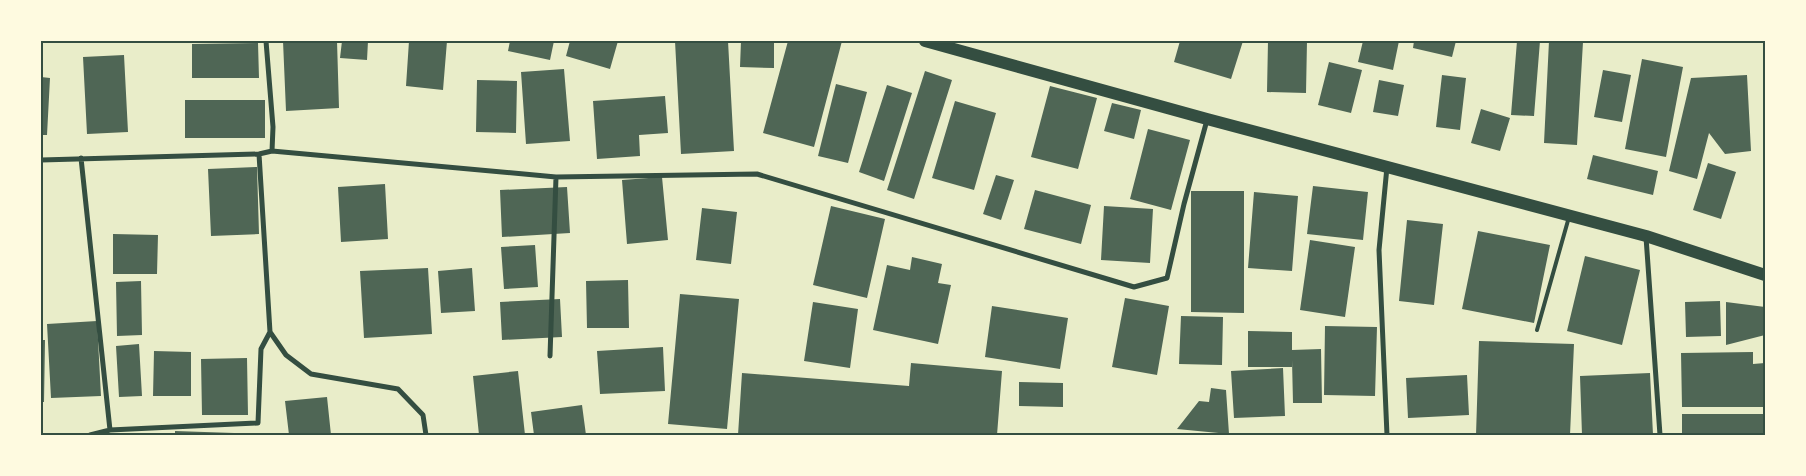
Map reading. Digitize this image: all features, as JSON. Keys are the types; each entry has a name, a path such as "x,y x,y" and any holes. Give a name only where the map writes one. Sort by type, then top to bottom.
{"main road":[{"path":"925,41 1207,119 1646,236 1765,275"}],"street":[{"path":"266,41 273,127 272,151"},
{"path":"41,160 259,154 272,151 556,177 757,174 1134,288 1168,278 1184,204 1207,119"},
{"path":"259,154 270,332 286,355 311,374 398,389 423,414 426,435"},
{"path":"81,158 110,430"},
{"path":"1387,166 1379,250 1387,435"},
{"path":"550,356 556,177"},
{"path":"1646,236 1660,435"},
{"path":"90,435 110,430 258,423 261,349 270,332"}],"lane":[{"path":"1537,330 1570,216"}],"building":[{"path":"283,41 337,41 339,108 286,111"},
{"path":"342,41 368,41 367,60 340,58"},
{"path":"409,41 447,41 443,90 406,86"},
{"path":"510,41 554,41 550,60 508,51"},
{"path":"570,41 618,41 610,69 566,56"},
{"path":"675,41 728,41 734,151 681,154"},
{"path":"741,41 774,41 774,68 740,67"},
{"path":"788,41 842,41 814,147 763,133"},
{"path":"1180,41 1243,41 1231,79 1174,62"},
{"path":"1268,41 1307,41 1306,93 1267,92"},
{"path":"1363,41 1399,41 1393,70 1358,62"},
{"path":"1414,41 1456,41 1452,57 1413,48"},
{"path":"1517,41 1540,41 1534,116 1511,115"},
{"path":"1549,41 1583,42 1577,145 1544,143"},
{"path":"258,43 259,78 192,78 192,44"},
{"path":"124,55 128,132 87,134 83,57"},
{"path":"1642,59 1683,67 1666,157 1625,149"},
{"path":"1329,62 1362,70 1351,113 1318,105"},
{"path":"564,69 570,141 526,144 521,72"},
{"path":"1603,70 1631,75 1622,122 1594,117"},
{"path":"925,71 952,80 914,199 887,190"},
{"path":"1442,75 1466,78 1460,130 1436,127"},
{"path":"1747,75 1751,151 1725,154 1709,133 1697,179 1669,171 1691,78"},
{"path":"41,77 50,78 47,135 41,135"},
{"path":"477,80 517,81 516,133 476,132"},
{"path":"1379,80 1404,85 1398,116 1373,112"},
{"path":"836,84 867,92 848,163 818,156"},
{"path":"887,85 912,93 884,181 859,172"},
{"path":"1050,86 1097,98 1078,169 1031,157"},
{"path":"665,96 668,133 639,135 640,156 597,159 593,101"},
{"path":"185,100 265,100 265,138 185,138"},
{"path":"955,101 996,113 974,190 932,178"},
{"path":"1112,103 1141,110 1134,139 1104,131"},
{"path":"1481,109 1510,118 1500,151 1471,143"},
{"path":"1148,129 1190,140 1171,210 1130,199"},
{"path":"1593,155 1658,171 1653,195 1587,179"},
{"path":"1708,163 1736,172 1721,219 1693,210"},
{"path":"257,167 259,234 211,236 208,169"},
{"path":"996,175 1014,180 1001,220 983,214"},
{"path":"662,177 668,240 627,244 622,180"},
{"path":"385,184 388,239 341,242 338,187"},
{"path":"1313,186 1368,192 1363,240 1307,234"},
{"path":"567,187 570,233 502,237 500,190"},
{"path":"1035,190 1091,205 1081,244 1024,229"},
{"path":"1191,191 1244,191 1244,313 1191,312"},
{"path":"1254,192 1298,196 1292,271 1248,268"},
{"path":"831,206 885,219 867,298 813,285"},
{"path":"1104,206 1153,209 1150,263 1101,260"},
{"path":"702,208 737,212 731,264 696,260"},
{"path":"1407,220 1443,224 1434,305 1399,301"},
{"path":"1478,231 1550,245 1534,323 1462,309"},
{"path":"113,234 158,235 157,274 113,274"},
{"path":"1310,240 1355,247 1345,317 1300,310"},
{"path":"535,245 538,287 504,289 501,247"},
{"path":"1585,256 1640,270 1622,345 1567,331"},
{"path":"912,257 942,264 938,283 951,285 938,344 873,330 887,265 910,270"},
{"path":"428,268 432,334 364,338 360,271"},
{"path":"472,268 475,311 441,313 438,271"},
{"path":"628,280 629,328 587,328 586,281"},
{"path":"141,281 142,335 117,336 116,282"},
{"path":"680,294 739,299 727,429 668,424"},
{"path":"1125,298 1169,306 1157,375 1112,367"},
{"path":"560,299 562,337 502,340 500,302"},
{"path":"1720,301 1721,336 1686,337 1685,302"},
{"path":"813,302 858,309 850,368 804,361"},
{"path":"1726,302 1765,307 1765,335 1726,345"},
{"path":"992,306 1068,318 1060,369 985,357"},
{"path":"1181,316 1223,317 1222,365 1179,364"},
{"path":"97,321 101,396 51,398 47,324"},
{"path":"1325,326 1377,327 1375,396 1324,395"},
{"path":"1248,331 1292,332 1292,350 1321,349 1322,403 1293,403 1292,360 1292,367 1248,367"},
{"path":"41,340 45,340 44,402 41,402"},
{"path":"1479,341 1574,344 1570,435 1476,435"},
{"path":"139,344 142,396 119,397 116,346"},
{"path":"663,347 665,391 600,394 597,351"},
{"path":"154,351 191,352 191,396 153,396"},
{"path":"1753,352 1753,364 1765,363 1765,407 1682,407 1681,353"},
{"path":"247,358 248,415 202,415 201,359"},
{"path":"911,363 1002,371 997,435 738,435 742,373 909,386"},
{"path":"1283,368 1285,416 1234,418 1231,371"},
{"path":"518,371 525,435 479,435 473,376"},
{"path":"1650,373 1653,435 1582,435 1580,376"},
{"path":"1467,375 1469,415 1408,418 1406,378"},
{"path":"1019,382 1063,383 1063,407 1019,406"},
{"path":"1211,388 1226,390 1229,434 1177,429 1199,401 1209,402"},
{"path":"327,397 331,435 289,435 285,401"},
{"path":"582,405 586,435 534,435 531,412"},
{"path":"1682,414 1765,414 1765,435 1682,435"},
{"path":"175,431 234,433 234,435 175,435"}]}
